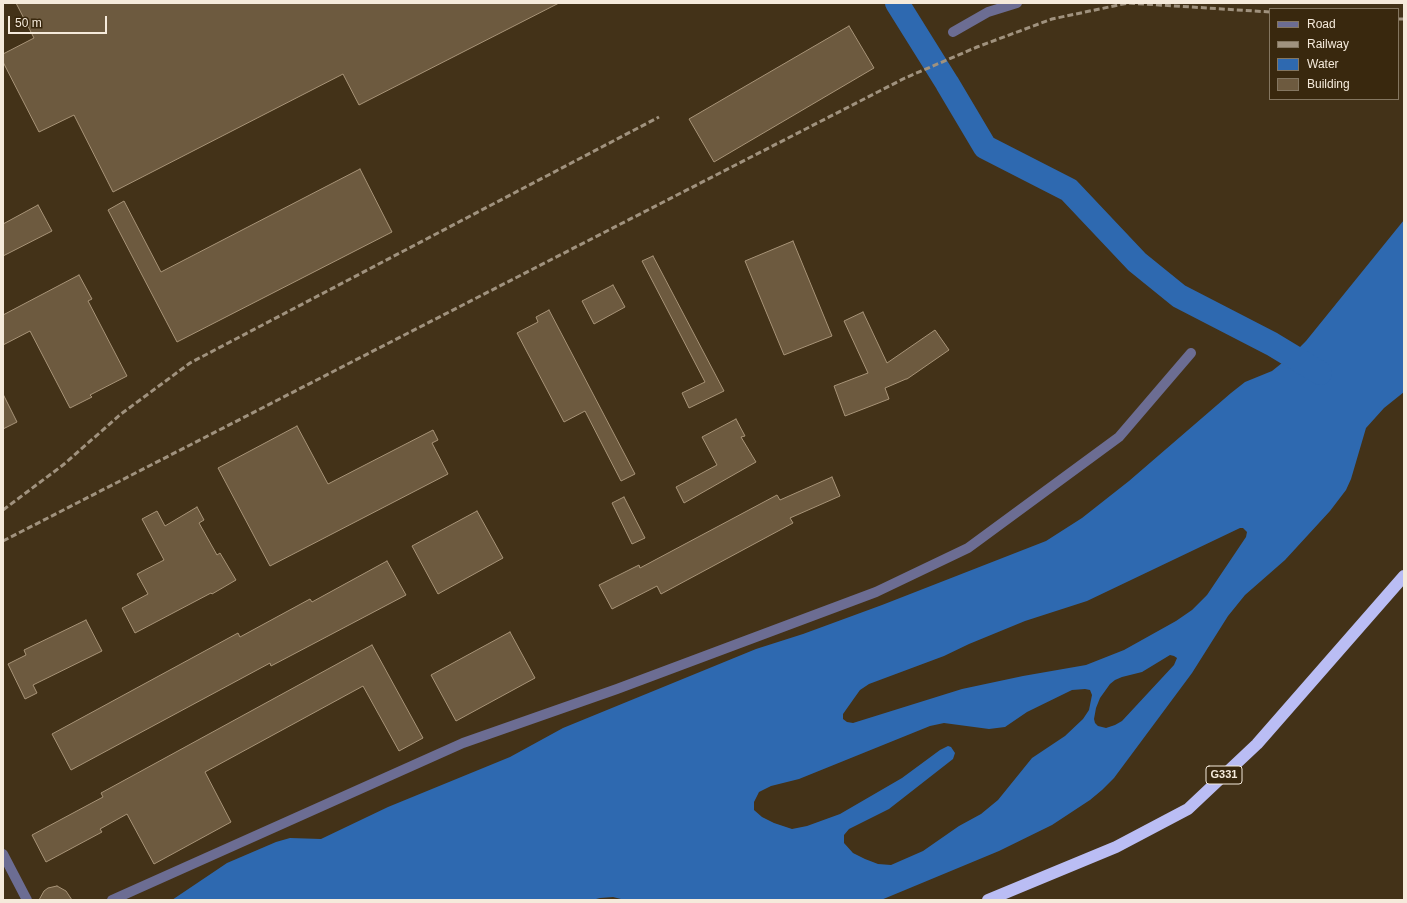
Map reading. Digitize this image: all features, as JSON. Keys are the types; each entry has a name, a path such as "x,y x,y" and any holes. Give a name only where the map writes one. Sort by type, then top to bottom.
{"highway":[{"name":"G331","path":"988,900 1116,847 1188,809 1257,744 1404,576"}],"street":[{"path":"953,32 988,12 1017,3"},
{"path":"112,900 463,743 618,689 876,592 968,548 1118,437 1191,353"},
{"path":"3,854 27,900"}],"water":[{"path":"1404,220 1404,392 1384,408 1366,428 1351,479 1346,490 1330,511 1285,560 1245,595 1228,616 1192,673 1114,778 1090,800 1052,825 999,851 881,900 625,900 613,897 592,900 172,900 227,863 276,842 290,838 321,839 388,807 510,757 563,728 756,649 803,634 882,605 1046,541 1082,518 1129,481 1245,382 1272,371 1292,355 1306,341","holes":["1240,528 1243,528 1247,532 1246,537 1207,595 1192,610 1176,621 1124,650 1086,665 962,689 853,723 847,722 843,719 843,714 860,690 869,684 944,656 1025,621 1087,601","1170,655 1177,658 1174,665 1122,721 1106,728 1098,726 1094,719 1096,708 1100,698 1110,684 1122,677 1142,672","1072,690 1090,690 1092,695 1089,710 1083,719 1065,736 1032,758 998,800 981,814 959,826 923,851 891,865 878,864 853,853 844,843 844,835 849,829 889,809 953,759 955,753 951,747 948,746 940,750 902,778 840,814 807,826 792,829 774,823 762,817 754,810 754,802 759,792 771,786 799,779 930,726 944,723 989,729 1005,727 1027,712"]}],"building":[{"path":"16,3 559,3 359,105 343,74 113,192 74,115 39,132 3,62 3,54 34,38"},
{"path":"849,26 874,68 714,162 689,119"},
{"path":"360,169 392,232 177,342 108,210 124,201 161,272"},
{"path":"38,205 52,231 3,256 3,224"},
{"path":"793,241 832,336 784,355 745,261"},
{"path":"653,256 724,391 689,408 682,393 705,382 642,261"},
{"path":"79,275 92,299 88,301 127,376 90,395 92,397 70,408 30,331 3,345 3,315"},
{"path":"613,285 625,307 594,324 582,301"},
{"path":"549,310 635,474 621,481 585,411 564,422 517,333 538,322 536,317"},
{"path":"863,312 887,363 935,330 949,350 907,379 885,388 889,399 845,416 834,386 868,373 844,321"},
{"path":"3,394 17,422 3,429"},
{"path":"736,419 745,436 741,437 756,462 684,503 676,487 717,465 702,437"},
{"path":"297,426 328,484 433,430 438,440 432,443 448,474 270,566 218,468"},
{"path":"832,477 840,496 790,518 793,523 661,594 657,586 612,609 599,585 639,565 640,568 777,495 780,500"},
{"path":"624,497 645,538 632,544 612,503"},
{"path":"197,507 204,520 199,523 217,555 220,553 236,580 212,594 211,593 135,633 122,608 148,594 137,574 164,560 142,519 157,511 165,526"},
{"path":"477,511 503,558 438,594 412,546"},
{"path":"387,561 406,595 271,666 270,663 71,770 52,734 238,633 240,637 310,599 312,602"},
{"path":"86,620 102,651 33,685 37,693 25,699 8,664 26,655 24,650"},
{"path":"510,632 535,678 456,721 431,675"},
{"path":"372,645 423,738 399,751 363,686 205,772 231,822 154,864 127,814 100,829 102,832 46,862 32,835 103,797 101,793"},
{"path":"57,886 66,891 72,900 39,900 44,891 48,888"}],"waterway":[{"path":"897,3 985,147 1069,190 1137,262 1179,296 1272,344 1320,373"}],"railway":[{"path":"3,541 905,78 977,47 1052,19 1128,3 1269,12"},
{"path":"1399,19 1404,19"},
{"path":"3,510 63,465 121,414 190,363 659,117"}]}
